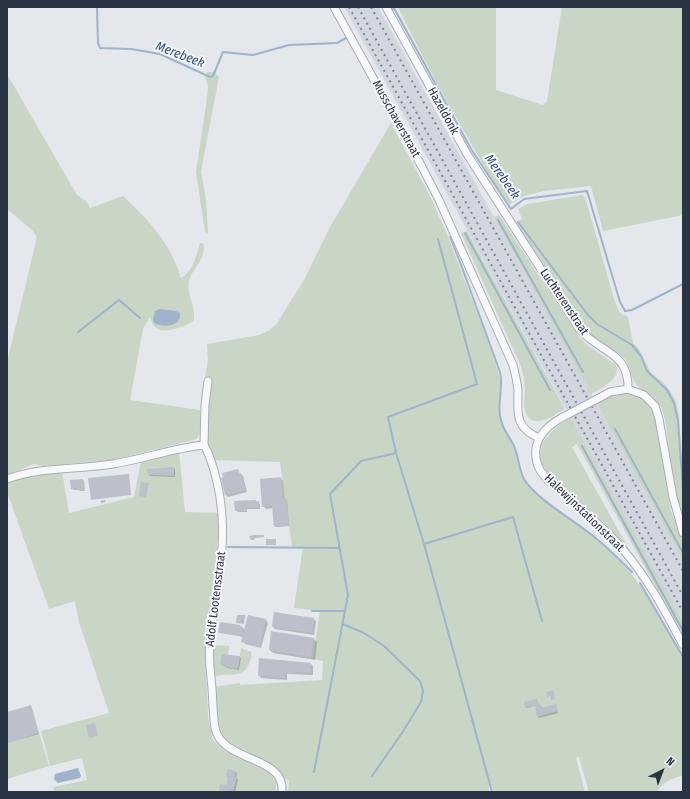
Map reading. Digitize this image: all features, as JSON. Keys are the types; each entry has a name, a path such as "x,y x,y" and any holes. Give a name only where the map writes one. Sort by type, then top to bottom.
{"street":[{"name":"Musschaverstraat","path":"334,7 422,167 454,233 513,365 517,385 517,409 521,422 533,436 539,438"},
{"name":"Hazeldonk","path":"386,7 467,154 504,212"},
{"name":"Luchterenstraat","path":"504,212 580,330 622,363 628,378 628,389"},
{"path":"7,479 19,474 39,470 91,467 113,464 175,449 204,445 205,405 208,381"},
{"name":"Halewijnstationstraat","path":"628,389 610,392 563,417 546,428 539,438 536,455 539,468 543,474 606,532 641,572 656,594 683,645"},
{"path":"628,389 649,399 657,410 673,498 683,533"},
{"name":"Adolf Lootensstraat","path":"204,445 213,466 222,507 223,527 222,561 210,646 215,730 223,742 232,750 267,766 277,773 283,784 282,792"}],"shaded area":[{"path":"344,7 378,7 494,217 683,561 683,621"}],"green space":[{"path":"398,7 496,7 496,90 543,105 547,101 562,7 683,7 683,215 603,231 591,186 544,191 524,196 510,204 495,184 463,130 425,61"},
{"path":"208,72 214,72 219,77 201,171 206,200 208,233 205,232 196,172 207,98 208,87 205,76"},
{"path":"7,74 77,195 86,201 90,208 123,196 158,233 171,254 181,278 192,267 200,243 203,243 204,248 202,258 191,276 188,285 194,310 194,319 192,322 184,326 160,330 154,326 150,317 143,329 130,400 200,410 200,433 197,439 113,460 42,466 34,464 7,475 7,359 37,237 32,230 7,209"},
{"path":"391,123 432,200 448,237 488,341 498,371 500,384 499,406 501,417 504,428 517,451 517,461 521,474 527,485 542,498 593,535 615,555 648,597 683,659 683,775 665,783 657,792 589,792 579,757 576,758 585,792 494,792 492,787 489,787 489,792 288,792 289,780 286,779 277,769 226,742 219,730 216,716 214,687 240,683 240,685 322,680 323,661 313,659 320,611 294,608 303,547 292,547 280,462 214,460 207,443 207,410 211,378 205,378 208,360 207,344 259,335 270,330 277,323 304,280 330,227"},
{"path":"582,195 585,197 615,302 620,313 628,317 633,343 639,349 651,373 664,383 676,401 679,417 683,469 683,519 678,502 666,423 659,404 635,382 624,358 587,331 515,223 522,219 518,209 527,204"},
{"path":"499,215 579,337 587,345 616,365 617,370 613,379 591,394 494,217"},
{"path":"467,231 565,409 547,419 534,421 526,415 524,404 524,376 461,233"},
{"path":"625,393 636,395 644,400 650,406 655,416 671,511 683,542 683,561 597,404 607,397"},
{"path":"571,418 683,621 683,636 577,444 572,447 630,551 601,520 559,485 545,469 541,461 540,453 542,445 551,432"},
{"path":"179,451 185,512 218,513 218,538 213,588 205,629 208,717 213,740 224,750 272,774 277,783 275,792 55,792 53,787 87,780 82,758 50,766 41,731 109,713 79,622 75,601 49,609 7,492 7,483 31,474 62,472 69,513 134,497 141,461"},
{"path":"217,645 229,646 228,655 221,655 220,665 225,665 225,667 238,669 241,648 251,652 251,659 246,669 238,674 223,675 213,678 214,647"},
{"path":"39,733 49,766 7,779 7,743"}],"water":[{"path":"160,309 176,311 180,313 180,318 175,324 167,326 158,325 154,323 153,319 155,311"},
{"path":"78,768 81,776 80,778 58,783 54,779 55,774"}],"building":[{"path":"174,467 174,476 148,475 147,469"},
{"path":"238,469 239,473 241,473 246,490 225,495 221,478 223,477 222,473"},
{"path":"129,474 131,495 91,500 88,478"},
{"path":"281,477 283,499 287,499 289,526 274,527 272,506 262,507 260,479"},
{"path":"83,479 84,490 78,490 78,488 71,489 70,480"},
{"path":"141,482 149,483 146,497 139,496"},
{"path":"256,500 256,502 259,501 259,508 246,508 246,511 235,511 234,501"},
{"path":"264,535 264,537 251,540 249,536"},
{"path":"266,539 276,539 276,545 266,545"},
{"path":"274,612 314,618 312,633 272,627"},
{"path":"237,615 245,615 244,624 236,623"},
{"path":"248,615 266,619 259,647 241,642"},
{"path":"220,622 240,625 243,627 242,636 218,632"},
{"path":"271,631 314,638 311,657 269,650"},
{"path":"221,654 240,656 238,669 220,665"},
{"path":"259,658 311,663 311,673 293,672 293,674 287,674 287,671 285,671 285,678 258,676"},
{"path":"553,690 555,699 551,700 551,696 547,697 546,692"},
{"path":"537,699 541,708 556,704 558,711 537,717 535,705 525,708 524,702"},
{"path":"31,705 39,733 7,743 7,712"},
{"path":"95,723 98,736 89,738 86,725"},
{"path":"227,769 236,771 235,777 237,777 233,792 219,792 220,784 227,785"}],"waterway":[{"name":"Merebeek","path":"97,7 98,43 100,48 131,49 160,54 210,77 213,76 223,52 253,55 289,45 337,43 348,37"},
{"name":"Merebeek","path":"392,10 394,8 471,149 511,209 524,199 587,191 620,302 625,311 632,310 683,284"},
{"path":"498,220 583,372"},
{"path":"518,222 588,315 597,324 632,345 641,356 647,371 667,390 674,403 678,421 683,491"},
{"path":"465,233 550,390"},
{"path":"450,237 500,372 501,384 499,408 501,420 515,448 524,479 529,486 545,501 597,539 632,572"},
{"path":"314,772 348,595 330,494 361,461 396,453 388,417 477,384 438,239"},
{"path":"78,332 119,300 140,318"},
{"path":"615,429 683,553"},
{"path":"582,446 683,631"},
{"path":"396,453 424,544 492,792"},
{"path":"424,544 513,517 542,621"},
{"path":"228,547 340,548"},
{"path":"640,583 683,657"},
{"path":"312,611 345,611"},
{"path":"343,624 364,633 384,646 420,681 423,691 421,702 402,733 372,776"}],"railway":[{"path":"349,7 683,612"},
{"path":"358,7 683,596"},
{"path":"371,7 683,571"}]}
